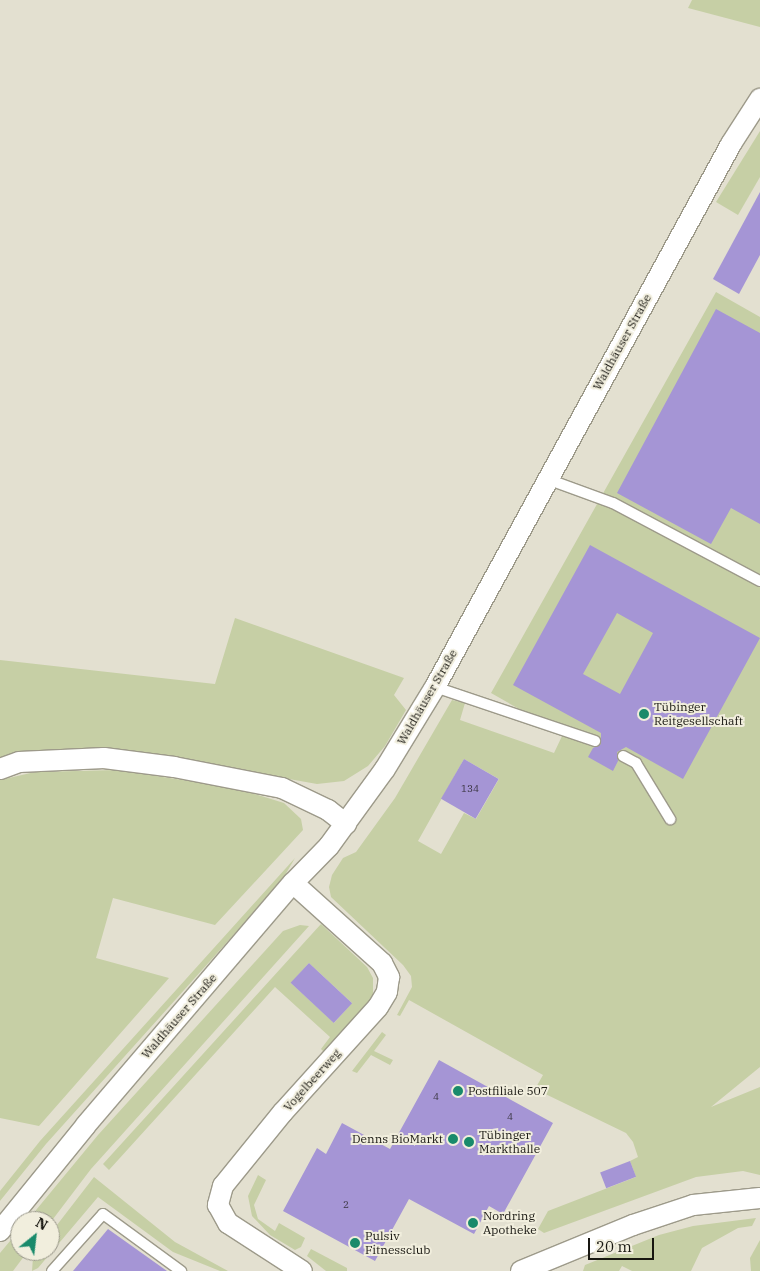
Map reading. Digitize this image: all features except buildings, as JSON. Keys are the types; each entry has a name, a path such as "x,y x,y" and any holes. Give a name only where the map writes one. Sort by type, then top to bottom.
{"street":[{"name":"Waldhäuser Straße","path":"0,1231 86,1125 293,883 346,824 435,687 730,144 760,99"},
{"path":"0,769 19,762 104,758 174,767 282,788 328,810 346,824"},
{"name":"Vogelbeerweg","path":"293,883 382,964 389,977 387,992 378,1007 283,1112 223,1186 218,1204 228,1223 302,1271"},
{"path":"533,1269 632,1225 693,1205 760,1198"}],"lane":[{"path":"547,480 613,503 760,581"},
{"path":"435,687 595,741"},
{"path":"623,756 636,764 670,819"},
{"path":"52,1271 103,1214 182,1271"}],"green space":[{"path":"692,0 760,0 760,27 688,8"},
{"path":"760,131 760,177 738,215 716,202"},
{"name":"Tübinger Reitgesellschaft","path":"716,292 760,317 760,1067 711,1107 760,1087 760,1175 743,1171 696,1177 544,1233 538,1229 548,1211 636,1177 630,1161 638,1157 633,1142 626,1133 535,1089 543,1075 409,1000 400,1016 397,1015 412,987 411,976 403,965 331,897 329,887 332,875 343,858 356,852 395,798 452,700 465,703 460,720 554,753 563,734 491,693","holes":["464,759 499,779 476,819 464,813 441,854 418,841"]},
{"path":"235,618 404,678 394,695 406,710 385,746 368,766 344,781 317,784 183,760 0,760 0,660 215,684"},
{"path":"117,770 235,788 284,803 301,819 303,830 215,925 113,898 96,958 169,978 39,1126 0,1118 0,780 35,772"},
{"path":"295,858 281,882 46,1144 0,1201 0,1191 40,1141"},
{"path":"321,924 367,967 373,978 373,998 325,1053 321,1049 330,1037 275,987 109,1170 103,1164","holes":["309,963 352,1003 334,1023 291,983"]},
{"path":"300,925 309,926 91,1169 59,1211 35,1211 98,1135 283,931"},
{"path":"382,1032 386,1035 374,1051 393,1060 390,1065 371,1055 357,1073 352,1071"},
{"path":"258,1175 266,1180 254,1205 258,1219 275,1231 279,1223 305,1238 301,1247 295,1250 270,1235 252,1216 248,1196"},
{"path":"94,1177 175,1242 228,1271 220,1271 173,1252 98,1197 60,1242 60,1221"},
{"path":"756,1218 752,1226 738,1228 702,1248 691,1271 632,1271 622,1266 619,1271 583,1271 585,1265 659,1235 693,1226"},
{"path":"760,1240 760,1271 751,1271 750,1258"},
{"path":"10,1241 10,1261 20,1261 13,1271 0,1271 0,1253"},
{"path":"311,1249 347,1268 347,1271 326,1271 307,1256"},
{"path":"33,1261 44,1261 38,1268 32,1271"}],"place":[{"name":"Tübinger Reitgesellschaft","path":"644,714"},
{"name":"Postfiliale 507","path":"458,1091"},
{"name":"Denns BioMarkt","path":"453,1139"},
{"name":"Tübinger Markthalle","path":"469,1142"},
{"name":"Nordring Apotheke","path":"473,1223"},
{"name":"Pulsiv Fitnessclub","path":"355,1243"}]}
